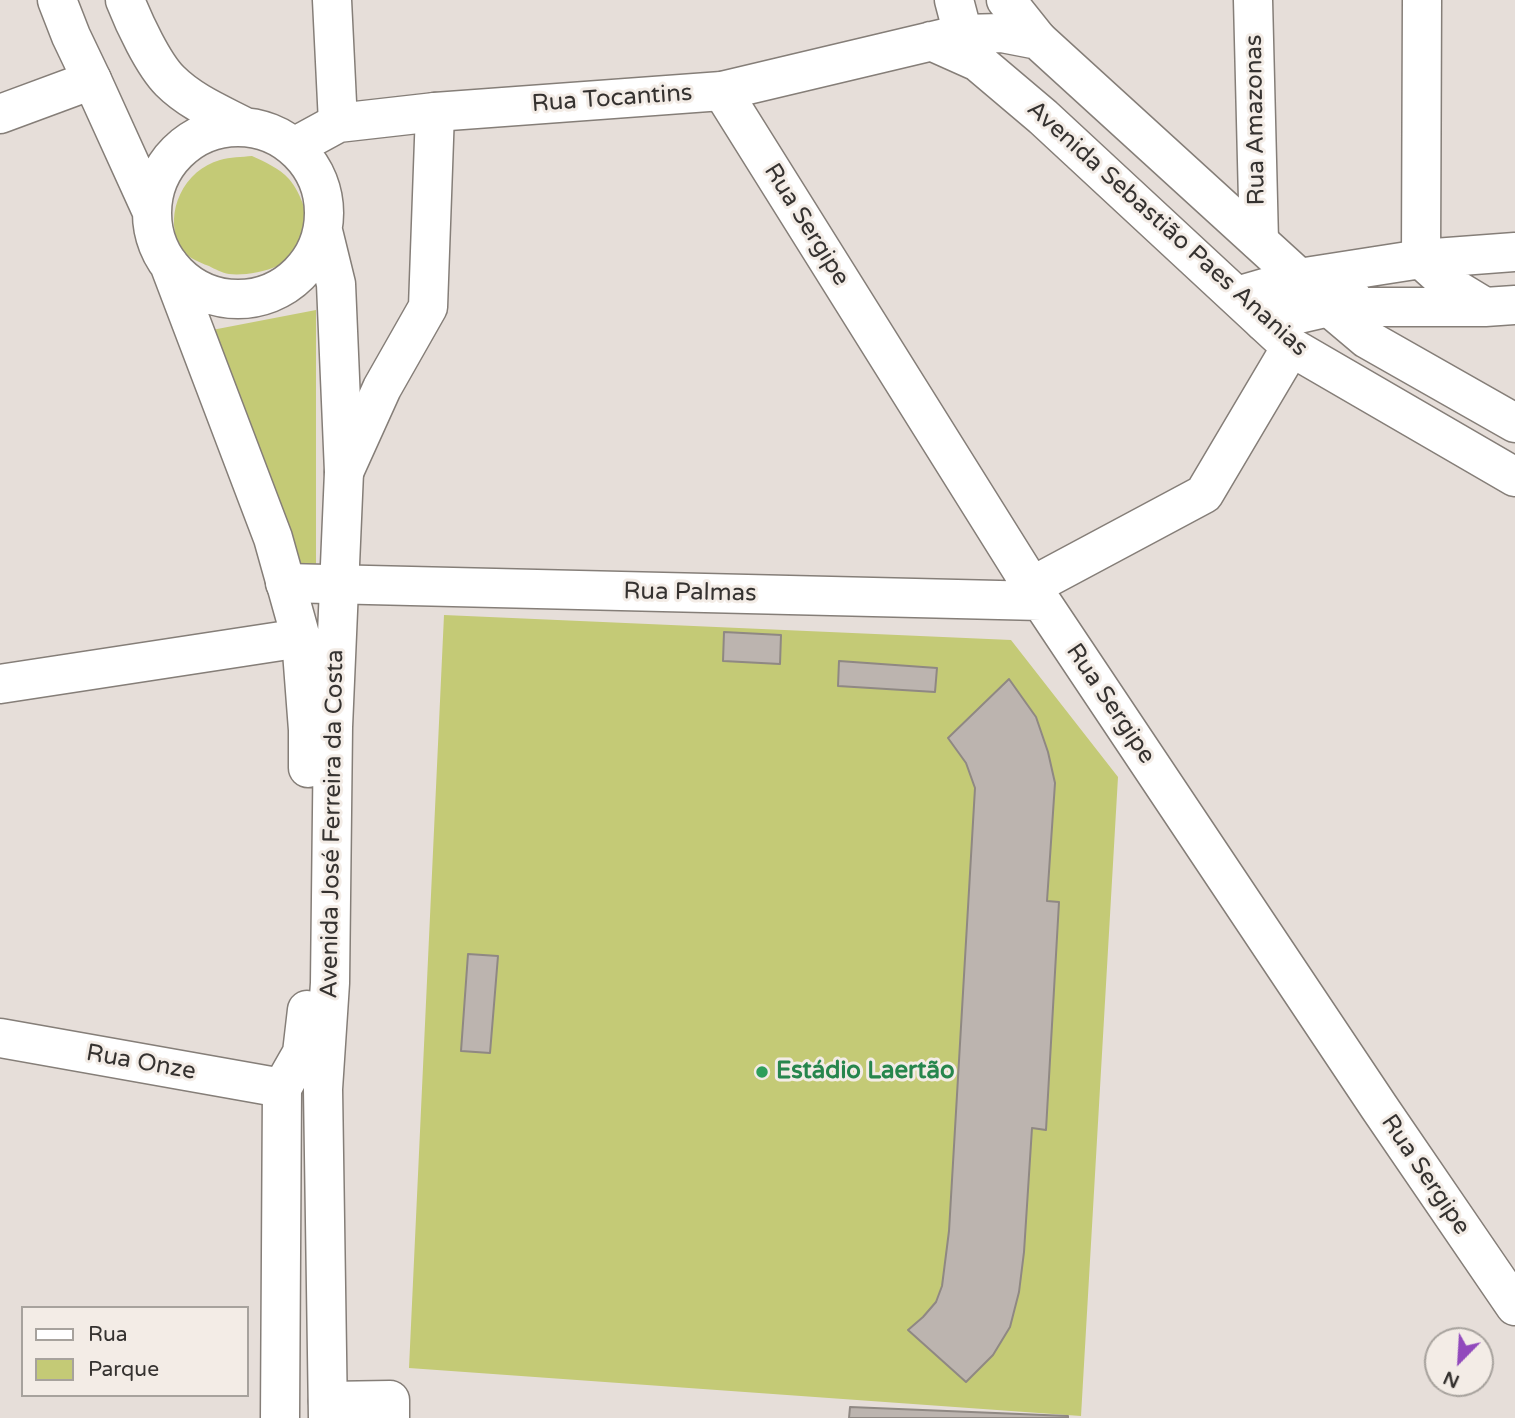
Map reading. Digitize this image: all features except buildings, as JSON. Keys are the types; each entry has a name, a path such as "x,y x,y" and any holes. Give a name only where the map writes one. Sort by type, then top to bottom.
{"main road":[{"path":"57,0 152,212"},
{"path":"125,0 150,52 170,80 197,101 245,127 271,133 294,147 310,164 320,185 325,208 323,231 313,257 295,279 271,293 243,299 215,296 189,283 169,264 156,240 152,212 156,184 170,159 191,141 217,130 245,127"},
{"path":"332,0 338,123"},
{"name":"Avenida Sebastião Paes Ananias","path":"1006,0 1038,40 1367,339 1515,423"},
{"name":"Rua Amazonas","path":"1254,0 1259,241"},
{"path":"1422,0 1421,260 1452,287 1500,306"},
{"path":"954,33 1002,33 1038,40"},
{"name":"Rua Tocantins","path":"294,147 338,123 435,112 722,91 954,33"},
{"name":"Avenida Sebastião Paes Ananias","path":"954,33 978,62 1043,117 1277,334 1515,477"},
{"path":"0,114 92,80"},
{"name":"Rua Sergipe","path":"722,91 1036,594 1515,1306"},
{"path":"344,472 382,388 428,307 435,112"},
{"name":"Avenida José Ferreira da Costa","path":"323,231 336,284 344,472 333,727 330,983 323,1089 328,1409"},
{"path":"1237,296 1299,278 1421,260 1515,252"},
{"path":"1036,594 1204,494 1277,334 1421,260"},
{"name":"Avenida José Ferreira da Costa","path":"169,264 273,538 301,638 308,730 310,982 302,1053 282,1088 281,1418"},
{"path":"1329,307 1500,306"},
{"name":"Rua Palmas","path":"285,583 1036,594"},
{"path":"0,684 301,638"},
{"name":"Rua Onze","path":"0,1038 282,1088"},
{"path":"328,1409 390,1400 390,1418"}],"green space":[{"path":"252,156 276,168 293,185 306,215 307,239 296,256 286,262 262,271 226,273 196,260 181,249 175,232 176,206 187,183 207,165 224,159"},
{"path":"316,310 316,576 304,573 212,330"},
{"name":"Estádio Laertão","path":"444,615 1011,640 1118,777 1081,1416 409,1368"}],"place":[{"name":"Estádio Laertão","path":"762,1072"}]}
